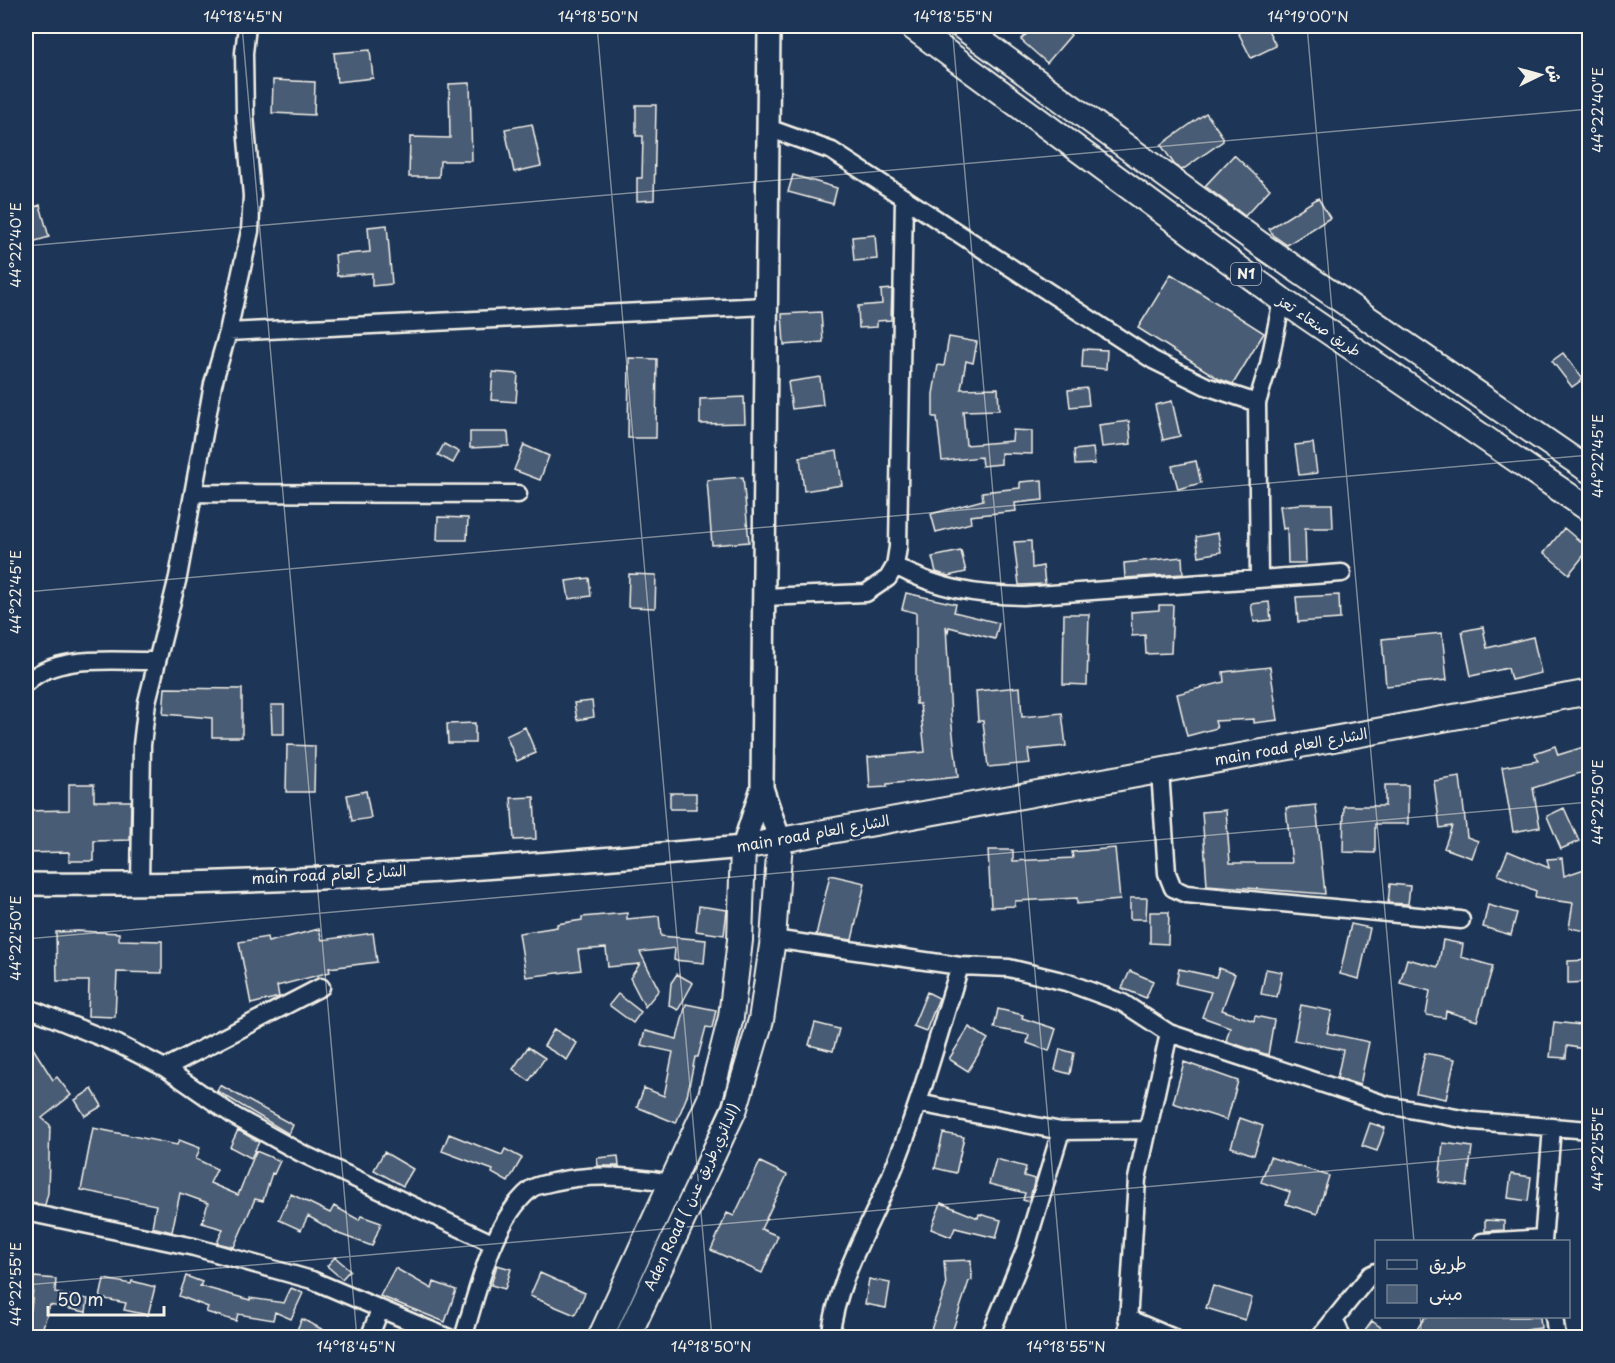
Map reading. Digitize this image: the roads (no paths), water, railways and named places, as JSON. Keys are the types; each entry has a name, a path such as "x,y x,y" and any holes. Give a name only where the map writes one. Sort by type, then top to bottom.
{"highway":[{"name":"طريق صنعاء تعز","path":"911,26 1282,300 1590,510"},
{"name":"N1","path":"961,26 1260,245 1590,471"},
{"name":"main road الشارع العام","path":"743,847 1590,692"},
{"name":"Aden Road ( الدائري,طريق عدن)","path":"629,1333 735,1108 761,1020 773,939 780,841"},
{"name":"Aden Road ( الدائري,طريق عدن)","path":"604,1328 710,1099 731,1017 740,940 743,847"},
{"path":"710,1099 735,1108"},
{"path":"604,1328 629,1333"}],"main road":[{"path":"743,847 762,788 769,26"},
{"path":"762,788 780,841"},
{"name":"main road الشارع العام","path":"26,884 140,885 555,864 743,847"}],"street":[{"path":"140,885 142,745 155,661 178,577 213,384 228,332 249,231 252,196 245,116 244,53 247,26"},
{"path":"768,128 832,151 1153,360 1206,386 1257,403"},
{"path":"763,597 866,593 888,578 895,566 898,547 904,199"},
{"path":"1259,577 1257,403 1269,364 1282,300"},
{"path":"228,332 766,306"},
{"path":"195,493 518,494"},
{"path":"895,566 923,581 977,595 1023,596 1259,577 1342,573"},
{"path":"26,683 38,671 67,663 155,661"},
{"path":"1160,771 1167,873 1173,888 1186,894 1461,920"},
{"path":"773,939 960,966 1009,968 1066,982 1123,1003 1169,1033 1388,1105 1473,1121 1590,1130"},
{"path":"830,1338 843,1279 891,1177 918,1103 960,966"},
{"path":"165,1068 321,987"},
{"path":"26,1008 118,1044 165,1068 234,1116 301,1153 494,1244"},
{"path":"1126,1338 1137,1179 1169,1033"},
{"path":"918,1103 1061,1131 1147,1130"},
{"path":"1543,1240 1552,1127"},
{"path":"989,1338 1025,1250 1061,1131"},
{"path":"462,1338 494,1244 509,1211 533,1187 577,1177 640,1177 671,1183"},
{"path":"26,1212 194,1247 312,1280 449,1338"},
{"path":"1319,1338 1370,1275 1375,1273"},
{"path":"369,1338 380,1310"},
{"path":"1127,1318 1174,1338"},
{"path":"1554,1318 1557,1338"},
{"path":"1335,1320 1342,1338"}]}
